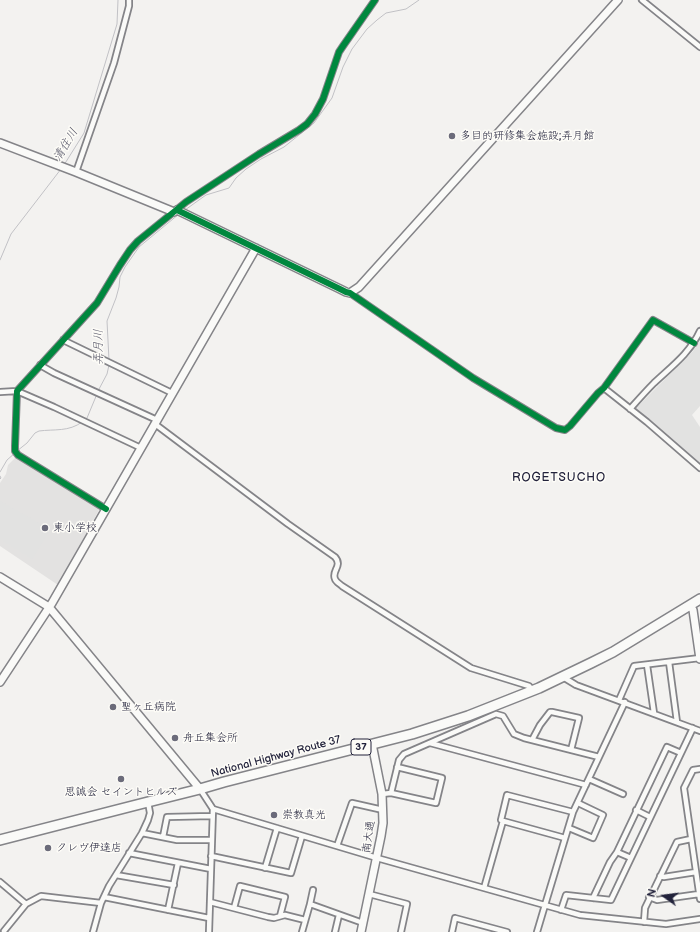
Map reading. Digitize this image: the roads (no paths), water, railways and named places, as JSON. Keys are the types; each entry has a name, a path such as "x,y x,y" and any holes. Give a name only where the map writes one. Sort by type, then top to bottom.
{"highway":[{"name":"National Highway Route 37","path":"0,840 412,734 468,716 533,691 613,652 700,599"}],"street":[{"path":"76,172 114,63 129,6 129,0"},
{"path":"106,509 18,454 15,450 17,391 97,303 130,250 138,241 193,198 307,124 315,114 323,99 342,46 375,0"},
{"path":"350,293 359,287 618,0"},
{"path":"642,0 700,47"},
{"path":"0,143 176,211 350,293 473,378 556,428 566,430 604,388 653,320 694,343"},
{"path":"0,682 2,673 49,607 256,248"},
{"path":"630,409 653,384 679,360 700,334"},
{"path":"63,340 172,393"},
{"path":"40,365 54,373 98,392 156,422 288,524 335,557 338,560 338,563 334,573 334,579 342,586 471,668 529,686 533,691"},
{"path":"604,388 700,468"},
{"path":"0,392 17,391 141,448"},
{"path":"0,577 49,607 200,789 213,809 377,858 580,915 666,924 700,919"},
{"path":"619,700 634,666 700,658 693,610 690,605"},
{"path":"668,662 677,722"},
{"path":"647,664 654,713"},
{"path":"563,677 576,685 700,731"},
{"path":"537,932 573,812 625,702"},
{"path":"532,740 540,725 550,712 579,718 571,750"},
{"path":"391,793 399,760 404,754 496,714 503,716 514,734 599,758"},
{"path":"561,910 566,895 611,900 693,728"},
{"path":"430,743 586,785"},
{"name":"南大通","path":"361,932 383,824 382,794 372,744"},
{"path":"593,898 610,862 617,852 667,747 681,753"},
{"path":"382,794 391,793 436,803 442,778 398,767"},
{"path":"700,769 693,770 684,788 700,900"},
{"path":"589,780 622,794"},
{"path":"484,888 503,820 501,820 507,795 573,812"},
{"path":"93,932 104,896 142,833 150,813 148,802"},
{"path":"337,846 352,803 383,810"},
{"path":"569,828 593,838 603,815 578,803"},
{"path":"209,932 213,809"},
{"path":"636,810 650,817"},
{"path":"163,837 167,817 212,816"},
{"path":"503,820 565,838"},
{"path":"265,868 277,828"},
{"path":"142,833 177,840 212,840"},
{"path":"211,856 291,873 302,836"},
{"path":"644,922 645,908 649,897 676,842 691,839"},
{"path":"617,852 631,858"},
{"path":"129,853 211,869"},
{"path":"168,910 178,863"},
{"path":"660,876 664,877 696,872"},
{"path":"116,875 174,885"},
{"path":"0,882 26,904"},
{"path":"234,908 240,886 285,897 280,916"},
{"path":"302,932 313,890"},
{"path":"369,894 407,904 401,932"},
{"path":"649,897 657,900 699,894"},
{"path":"3,930 26,904 41,896 101,903"},
{"path":"104,896 210,918"},
{"path":"210,902 268,917 274,918 285,915 305,920"},
{"path":"310,904 362,923"},
{"path":"335,932 339,915"},
{"path":"452,932 455,918 507,932"},
{"path":"483,932 485,926"}],"waterway":[{"name":"清住川","path":"64,165 84,133 117,24 118,0"},
{"name":"弄月川","path":"185,210 206,195 229,188 236,178 246,169 284,147 314,123 332,98 343,67 352,49 367,29 386,13 406,9 419,0"},
{"name":"清住川","path":"0,260 11,234 61,169"},
{"name":"弄月川","path":"109,360 107,321 116,298 120,277 139,247 179,214"},
{"name":"弄月川","path":"98,391 107,374 109,365"},
{"name":"弄月川","path":"84,420 87,418 97,394"},
{"name":"弄月川","path":"17,451 27,443 35,433 39,431 67,429 82,422"},
{"name":"弄月川","path":"0,472 7,460 15,453"}],"place":[{"name":"多目的研修集会施設;弄月館","path":"452,136"},
{"name":"東小学校","path":"45,528"},
{"name":"聖ヶ丘病院","path":"113,707"},
{"name":"舟丘集会所","path":"175,738"},
{"name":"思誠会 セイントヒルズ","path":"121,779"},
{"name":"崇教真光","path":"274,815"},
{"name":"クレヴ伊達店","path":"48,848"}],"district":[{"name":"ROGETSUCHO","path":"559,478"}]}
